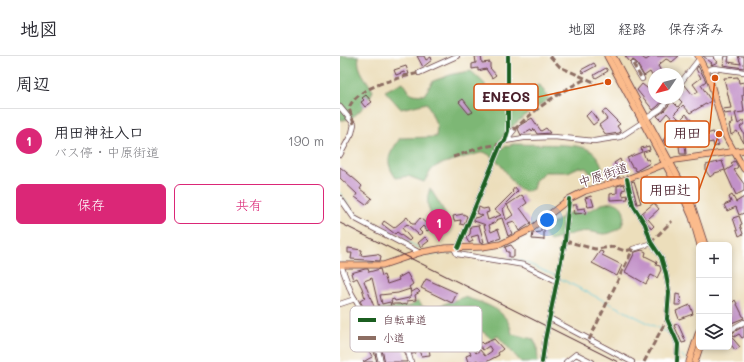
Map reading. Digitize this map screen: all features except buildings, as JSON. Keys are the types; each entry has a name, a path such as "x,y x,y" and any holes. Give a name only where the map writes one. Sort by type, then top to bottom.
{"main road":[{"path":"608,56 690,199 704,242"},
{"path":"613,56 645,120"},
{"path":"699,57 707,70 722,129 744,169"},
{"name":"中原街道","path":"341,265 383,264 420,253 490,246 513,240 532,229 570,199 585,191 627,180 668,162 744,150"},
{"path":"668,162 692,217 699,242"},
{"path":"689,362 696,340"},
{"path":"695,362 699,350"}],"street":[{"path":"420,73 457,56"},
{"path":"505,141 509,125 507,81 508,56"},
{"path":"684,78 699,57"},
{"path":"633,64 642,79"},
{"path":"707,70 714,68 744,73"},
{"path":"505,141 524,138 554,137 594,141 620,137 661,109 665,104"},
{"path":"340,107 354,124 352,133 340,155"},
{"path":"514,130 501,144 456,250 524,265 557,279"},
{"path":"627,180 633,205 645,224 652,243 661,257 666,274 669,292 667,319 678,344 677,362"},
{"path":"340,198 354,218 396,237 420,253"},
{"path":"542,362 549,318 565,241 570,199"},
{"path":"633,249 652,243"},
{"path":"341,265 359,306"},
{"path":"340,304 355,299"},
{"path":"549,318 632,362"},
{"path":"732,329 744,322"},
{"path":"378,352 381,362"},
{"path":"408,352 411,362"},
{"path":"566,362 576,354 592,362"}],"green space":[{"path":"340,56 359,56 359,66 373,91 364,106 351,118 346,120 340,120"},
{"path":"471,71 485,84 487,108 499,103 518,90 540,85 549,99 512,127 500,140 496,148 502,148 513,144 579,146 589,149 595,154 600,161 603,172 600,175 590,173 586,168 579,167 568,172 544,172 535,181 533,189 527,191 518,188 501,165 484,152 438,165 432,170 424,182 408,176 396,178 390,166 389,157 400,138 436,137 437,126 427,103 401,109 385,91 403,82 411,94 424,95 433,81 453,74"},
{"path":"430,188 444,211 448,223 441,229 429,210 428,194"},
{"path":"612,202 617,203 624,212 624,219 621,227 614,231 605,234 587,231 580,232 550,241 544,234 547,228 568,213 586,212 602,204"},
{"path":"464,297 488,305 501,313 506,319 512,334 533,339 537,346 538,362 521,362 498,336 491,339 482,332 482,306 439,306"},
{"path":"418,301 422,306 411,306"}],"waterway":[{"path":"340,193 354,213 419,248"},
{"path":"431,254 454,253"},
{"path":"497,258 522,261 556,276"},
{"path":"559,278 672,335 675,348"},
{"path":"682,355 685,359"}],"railway":[{"path":"340,223 618,362"}],"marked path":[{"path":"550,56 560,67 596,83"},
{"path":"633,64 642,79"},
{"path":"354,124 349,108 353,100 360,94 390,80 419,73"},
{"path":"514,130 548,101 586,79"},
{"path":"453,157 482,147 501,144"},
{"path":"651,242 672,221"},
{"path":"565,241 595,249 614,247 625,251 633,249"},
{"path":"589,340 633,249"},
{"path":"644,362 667,319"}],"cycle path":[{"path":"458,248 501,144 505,141 508,131 508,56"},
{"path":"627,179 633,205 645,224 651,242 661,257 666,274 669,292 667,319 678,344 677,362"},
{"path":"542,362 565,241 569,199"}],"place":[{"name":"用田","path":"715,78"},
{"name":"ENEOS","path":"608,82"},
{"name":"用田辻","path":"719,134"},
{"name":"用田神社入口","path":"439,242"}]}
